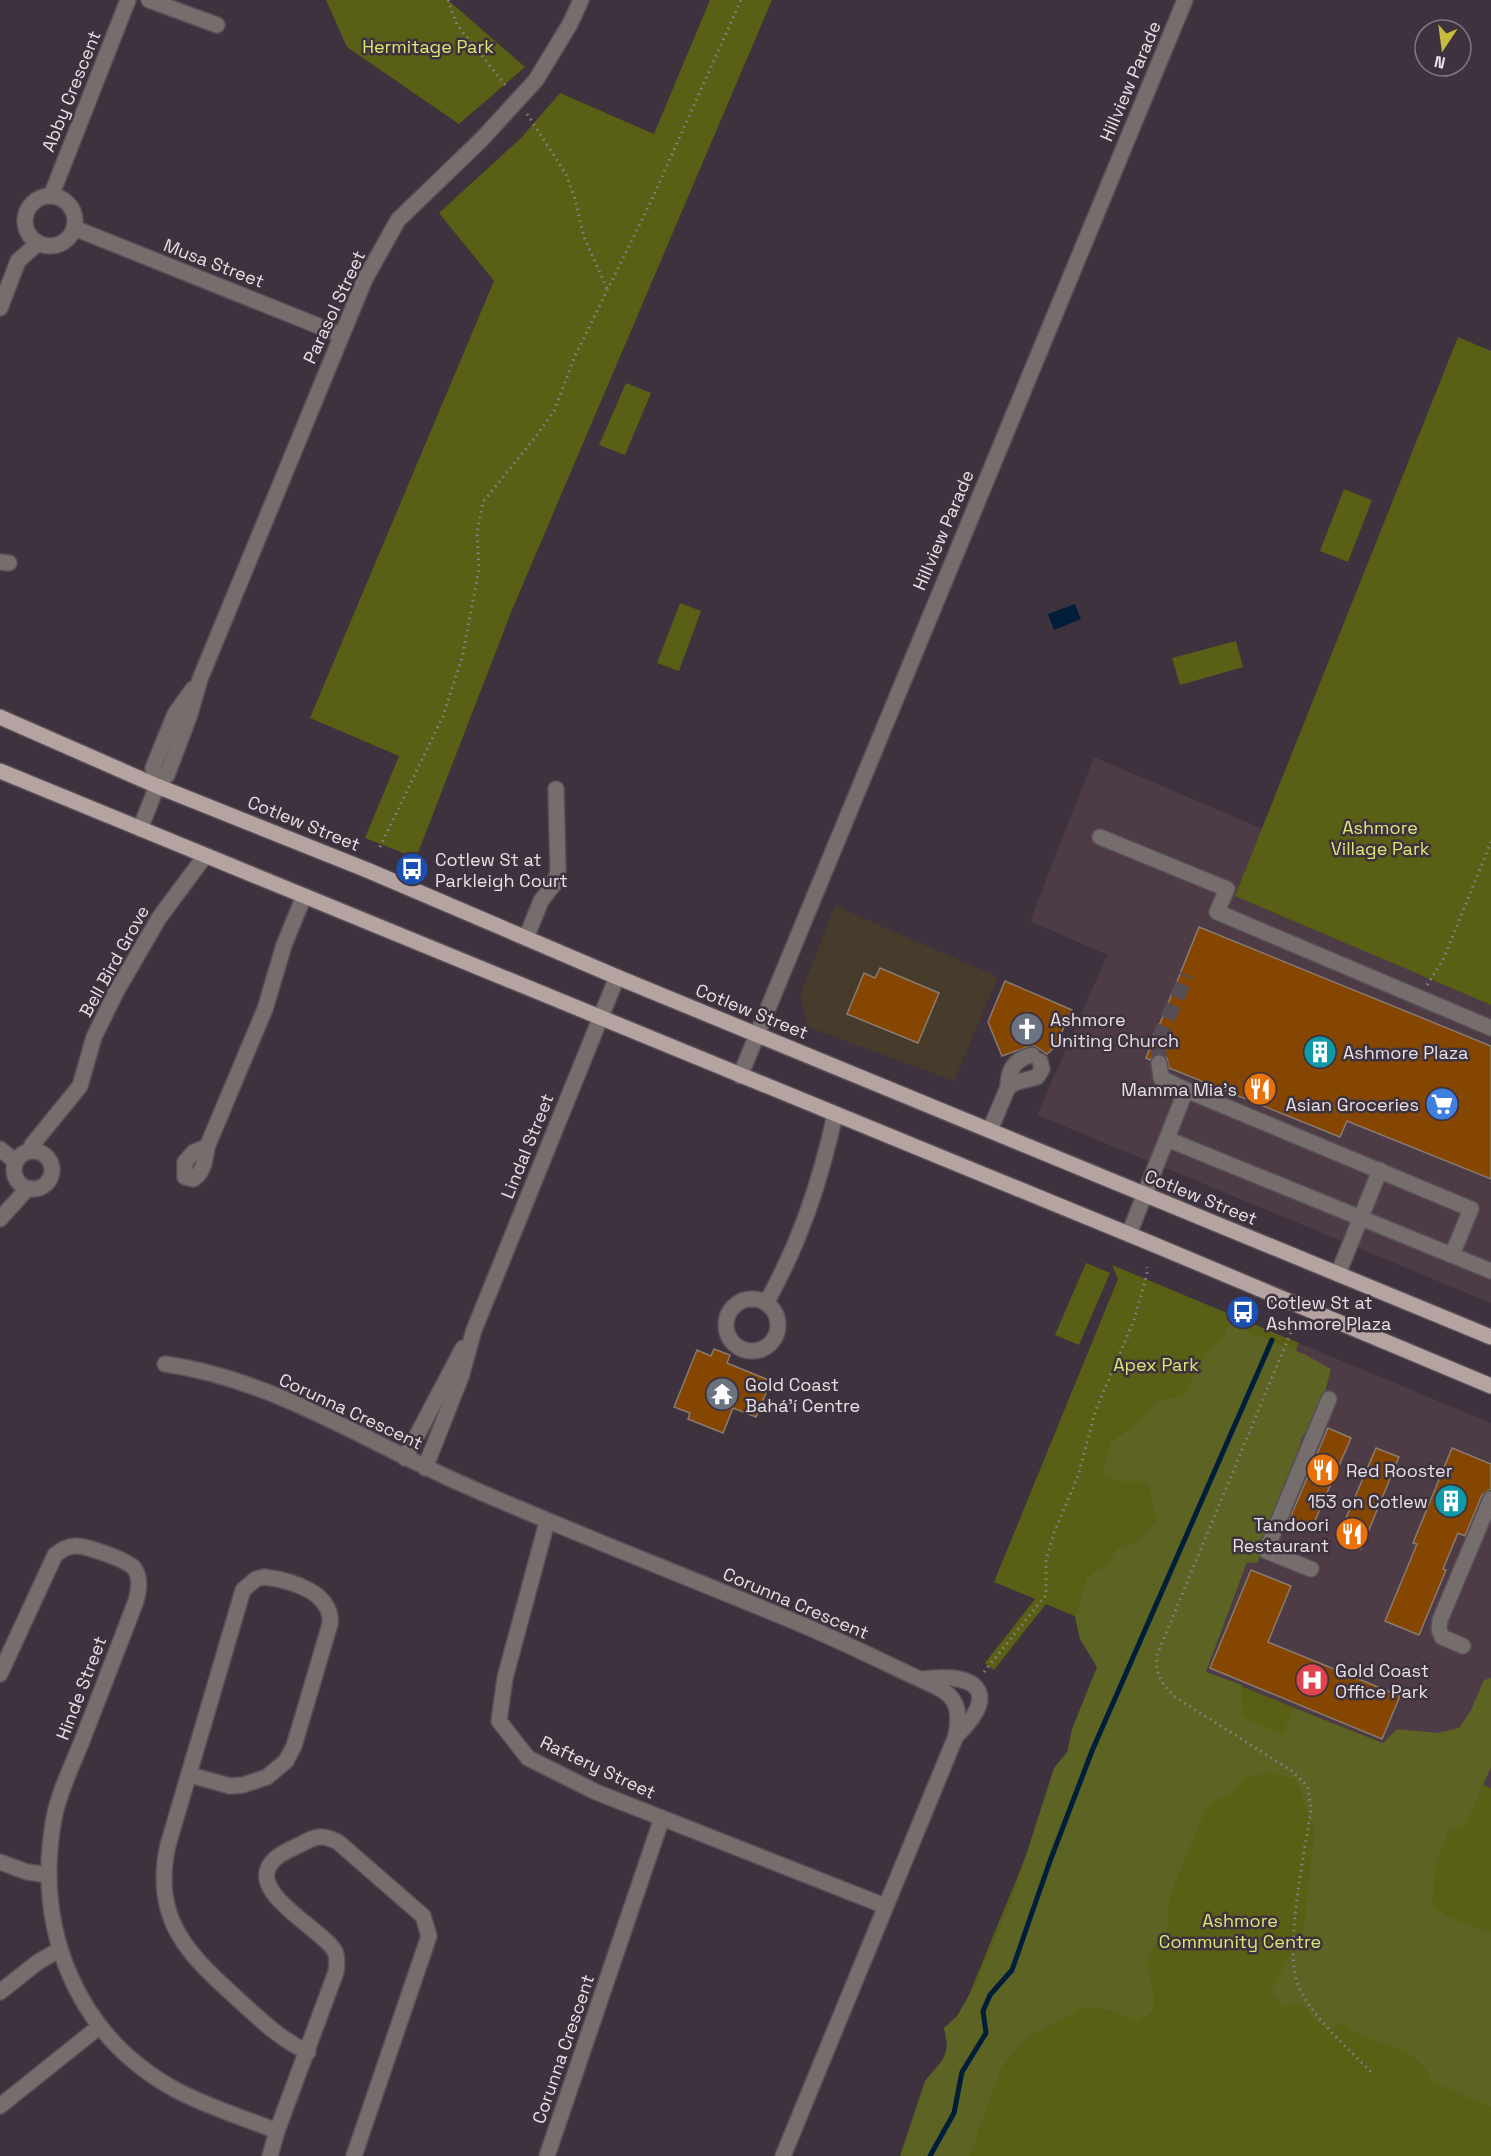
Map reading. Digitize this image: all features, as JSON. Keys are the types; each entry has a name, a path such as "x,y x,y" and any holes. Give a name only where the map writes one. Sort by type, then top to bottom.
{"main road":[{"name":"Cotlew Street","path":"0,717 157,786 367,870 617,977 1491,1337"},
{"path":"0,771 1129,1234 1491,1386"}],"street":[{"name":"Abby Crescent","path":"51,196 128,0"},
{"path":"149,0 217,25"},
{"name":"Parasol Street","path":"140,829 157,786 153,768 175,714 200,679 365,279 398,220 482,139 536,80 570,24 581,0"},
{"name":"Hillview Parade","path":"740,1076 755,1034 1185,0"},
{"path":"51,196 67,203 75,219 74,228 67,239 60,244 46,245 38,243 30,236 25,220 29,207 35,201 51,196"},
{"name":"Musa Street","path":"74,228 341,334"},
{"path":"0,308 18,261 38,243"},
{"path":"526,938 541,901 554,884 558,871 556,789"},
{"path":"1100,837 1227,889 1217,912 1491,1028"},
{"name":"Bell Bird Grove","path":"32,1151 32,1145 80,1086 94,1037 116,992 159,918 205,856"},
{"path":"207,1147 265,1009 284,945 304,896"},
{"name":"Lindal Street","path":"425,1468 461,1377 474,1330 617,977"},
{"path":"990,1130 1008,1087 1008,1078 1014,1064 1036,1058 1042,1069 1037,1077 1008,1087"},
{"path":"1159,1063 1161,1078 1186,1090 1471,1209 1452,1255"},
{"path":"1129,1234 1186,1090"},
{"path":"766,1302 793,1252 799,1229 811,1206 835,1115"},
{"path":"1167,1139 1491,1270"},
{"path":"0,1149 16,1162"},
{"path":"0,1220 28,1188 45,1184 52,1174 49,1160 45,1155 32,1151 23,1154 16,1162 14,1170 17,1179 28,1188"},
{"path":"1338,1274 1380,1170"},
{"name":"Lindal Street","path":"405,1458 447,1374 474,1330"},
{"name":"Corunna Crescent","path":"165,1364 221,1374 333,1421 425,1468 547,1522 806,1627 945,1691 957,1704 959,1717 957,1736 783,2156"},
{"path":"1311,1569 1266,1551 1329,1399"},
{"path":"1463,1646 1442,1637 1439,1629 1440,1620 1491,1498"},
{"name":"Raftery Street","path":"547,1522 505,1678 499,1721 528,1758 596,1792 885,1906"},
{"name":"Hinde Street","path":"0,1674 55,1555 65,1548 86,1548 132,1566 138,1581 138,1594 60,1797 51,1839 49,1875 51,1911 59,1950 84,2002 100,2026 138,2062 177,2090 277,2131"},
{"path":"190,1774 230,1786 249,1784 267,1777 291,1754 330,1624 329,1609 316,1594 264,1577 256,1579 243,1590 165,1859 165,1895 170,1915 186,1949 201,1966 283,2040 308,2052"},
{"path":"921,1680 953,1677 972,1683 980,1694 979,1708 974,1718 957,1736"},
{"name":"Corunna Crescent","path":"547,2156 662,1818"},
{"path":"272,2156 277,2131 336,1972 336,1954 331,1946 275,1897 267,1884 267,1872 269,1865 279,1855 313,1838 325,1837 338,1842 423,1916 428,1929 428,1944 354,2156"},
{"path":"0,1862 27,1872 49,1875"},
{"path":"0,1992 38,1962 59,1950"},
{"path":"0,2106 100,2026"}],"path":[{"path":"448,0 457,24 517,100 566,174 584,237 608,291"},
{"path":"380,847 442,716 462,658 479,569 477,533 487,495 554,411 575,356 608,291 741,0"},
{"path":"1428,983 1443,960 1491,842"},
{"path":"972,1683 981,1677 1046,1594 1046,1560 1054,1533 1078,1476 1095,1412 1134,1320 1148,1274 1147,1267"},
{"path":"1293,1327 1157,1655 1155,1670 1162,1684 1175,1697 1292,1771 1308,1787 1311,1809 1291,1954 1298,1984 1316,2013 1373,2074"}],"shaded area":[{"path":"1094,757 1263,829 1235,896 1491,1005 1491,1303 1037,1115 1107,955 1030,921"},
{"path":"835,906 998,977 954,1081 808,1027 800,995"},
{"path":"1299,1343 1491,1423 1491,1788 1170,1657"}],"green space":[{"name":"Hermitage Park","path":"326,0 448,0 525,67 459,124 347,47"},
{"path":"710,0 772,0 512,610 416,858 365,838 399,756 310,718 494,281 439,213 521,138 560,93 654,134"},
{"name":"Ashmore Village Park","path":"1458,337 1491,351 1491,1005 1235,896"},
{"path":"626,383 651,393 625,455 599,445"},
{"path":"1344,489 1372,500 1348,562 1320,551"},
{"path":"680,603 701,611 679,671 657,663"},
{"path":"1236,641 1243,667 1180,685 1172,658"},
{"path":"1086,1263 1110,1273 1079,1345 1055,1335"},
{"name":"Ashmore Community Centre","path":"1112,1265 1299,1343 1170,1657 1491,1788 1491,2156 903,2156 1117,1634 1046,1604 994,1670 985,1663 1035,1599 994,1582 1118,1279"},
{"path":"1229,1324 1304,1354 1331,1369 1319,1415 1302,1437 1290,1482 1257,1563 1247,1562 1206,1672 1242,1685 1243,1717 1282,1735 1294,1708 1383,1743 1397,1729 1437,1733 1459,1728 1471,1710 1484,1680 1491,1678 1491,1767 1465,1826 1450,1829 1437,1859 1432,1905 1448,1917 1491,1933 1491,2107 1432,2082 1425,2068 1404,2051 1366,2037 1343,2023 1330,2031 1299,2004 1283,2008 1271,1992 1303,1930 1315,1831 1295,1779 1269,1773 1247,1777 1232,1793 1207,1806 1170,1896 1167,1931 1157,1942 1148,1960 1154,2011 1137,2021 1114,2011 1085,2007 1026,2038 1001,2068 970,2156 900,2156 925,2081 945,2057 947,2044 944,2028 957,2016 976,1983 1011,1902 1054,1768 1067,1752 1072,1729 1097,1667 1080,1639 1075,1617 1087,1577 1110,1562 1118,1548 1136,1542 1156,1522 1150,1489 1144,1481 1115,1481 1102,1474 1111,1442 1131,1428 1158,1400 1183,1397 1208,1350 1223,1337"}],"water":[{"path":"1075,604 1081,619 1054,630 1048,614"}],"building":[{"name":"Ashmore Plaza","path":"1199,927 1491,1046 1491,1179 1347,1121 1340,1137 1169,1068 1167,1058 1162,1054 1154,1055 1150,1060 1146,1058"},
{"path":"880,968 939,993 918,1043 847,1014 864,973 875,978"},
{"name":"Ashmore Uniting Church","path":"1005,981 1072,1010 1060,1036 1064,1038 1047,1054 1035,1046 1030,1046 1002,1056 988,1022"},
{"name":"Gold Coast Bahá'í Centre","path":"714,1349 730,1355 727,1363 771,1381 756,1417 733,1408 723,1433 688,1419 690,1413 674,1407 697,1350 711,1356"},
{"path":"1328,1428 1351,1438 1310,1532 1288,1523"},
{"path":"1376,1448 1399,1457 1361,1549 1337,1539"},
{"path":"1452,1448 1491,1464 1491,1489 1482,1495 1465,1536 1458,1533 1443,1569 1446,1570 1419,1635 1385,1621 1417,1544 1413,1543"},
{"path":"1251,1570 1291,1586 1268,1642 1400,1696 1382,1739 1210,1668"}],"waterway":[{"path":"930,2156 954,2113 962,2072 986,2033 983,2011 990,1995 1012,1970 1092,1751 1272,1340"}],"tunnel":[{"path":"1159,1063 1159,1038 1187,975"}],"place":[{"name":"Cotlew St at Parkleigh Court","path":"412,869"},
{"name":"Ashmore Uniting Church","path":"1027,1029"},
{"name":"Ashmore Plaza","path":"1320,1052"},
{"name":"Mamma Mia's","path":"1260,1089"},
{"name":"Asian Groceries","path":"1442,1104"},
{"name":"Cotlew St at Ashmore Plaza","path":"1243,1312"},
{"name":"Gold Coast Bahá'í Centre","path":"722,1394"},
{"name":"Red Rooster","path":"1323,1470"},
{"name":"153 on Cotlew","path":"1451,1501"},
{"name":"Tandoori Restaurant","path":"1352,1534"},
{"name":"Gold Coast Office Park","path":"1312,1680"}],"park label":[{"name":"Apex Park","path":"1156,1364"}]}
